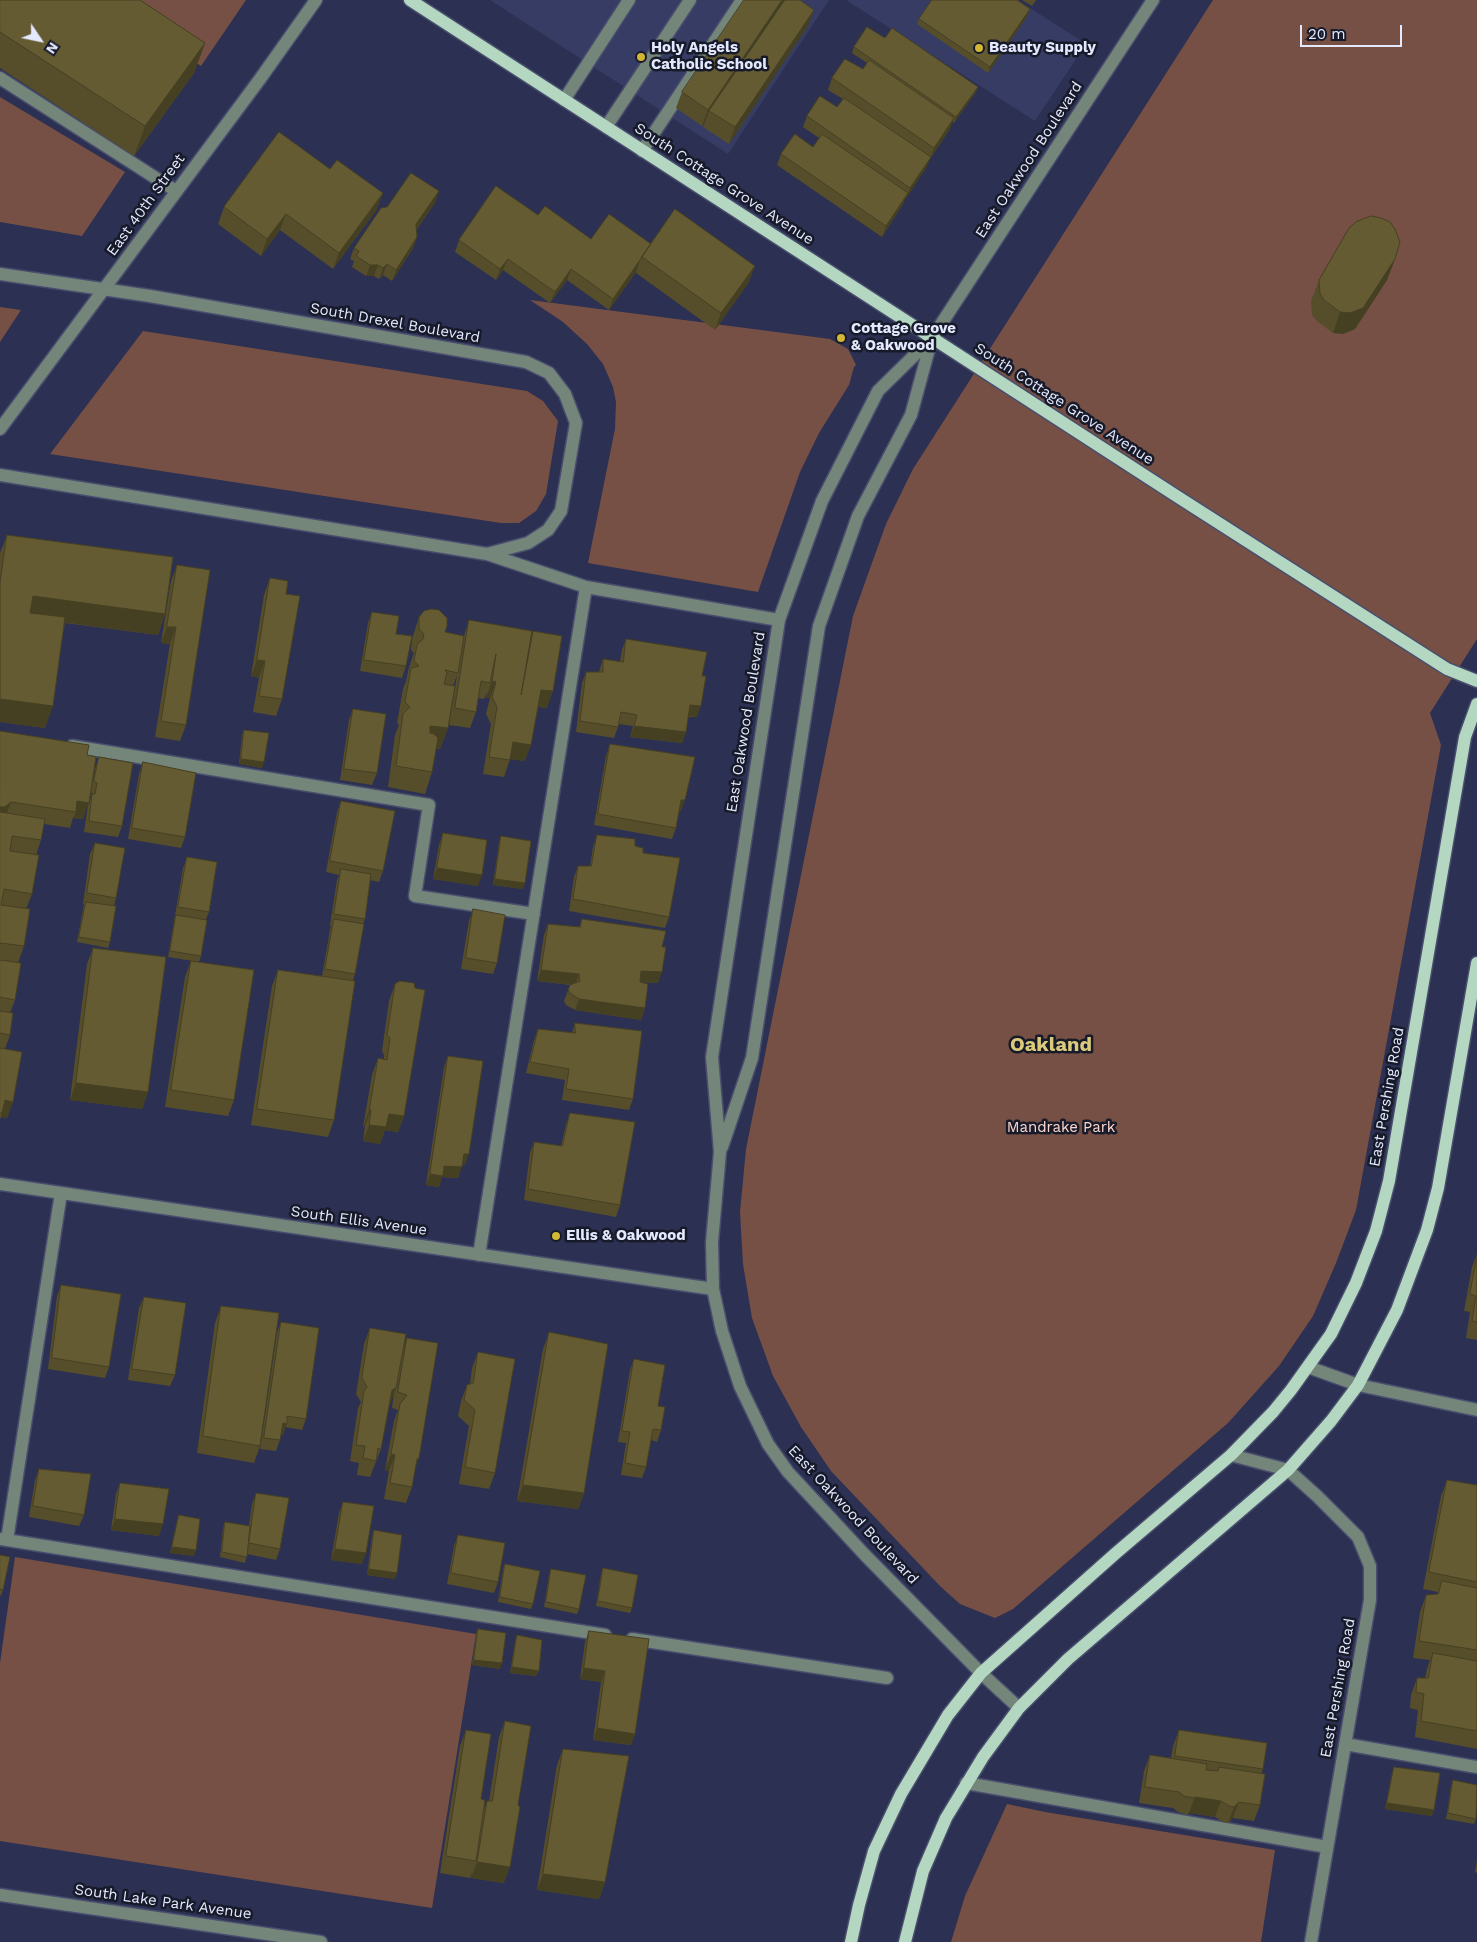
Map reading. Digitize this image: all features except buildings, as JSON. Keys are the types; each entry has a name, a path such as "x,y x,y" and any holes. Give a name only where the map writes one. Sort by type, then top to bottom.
{"main road":[{"name":"South Cottage Grove Avenue","path":"410,0 1447,669 1477,681"},
{"name":"East Pershing Road","path":"980,1673 1231,1455 1273,1412 1308,1367 1335,1326 1356,1283 1376,1231 1389,1181 1465,737 1477,704"},
{"path":"904,1942 923,1871 946,1818 983,1757 1019,1708 1068,1659 1288,1470 1331,1421 1358,1385 1397,1310 1427,1230 1438,1188 1477,962"},
{"path":"850,1942 874,1851 901,1794 948,1716 980,1673"}],"street":[{"name":"East 40th Street","path":"0,428 316,0"},
{"path":"564,100 629,0"},
{"path":"606,127 690,0"},
{"path":"642,151 742,0"},
{"name":"East Oakwood Boulevard","path":"1019,1708 980,1673 800,1486 768,1444 740,1386 722,1331 713,1289 712,1242 720,1152 712,1057 779,620 822,501 878,391 932,338 1153,0"},
{"path":"0,78 176,191"},
{"name":"South Drexel Boulevard","path":"0,274 104,289 526,362 549,373 565,394 576,423 561,511 548,530 528,543 488,554"},
{"name":"East Oakwood Boulevard","path":"720,1152 752,1058 819,626 858,516 911,415 932,338"},
{"name":"South Drexel Boulevard","path":"0,475 488,554 586,587 779,620"},
{"path":"479,1255 586,587"},
{"path":"58,743 429,805 415,896 534,914"},
{"name":"South Ellis Avenue","path":"0,1184 713,1289"},
{"path":"61,1193 3,1539 887,1678"},
{"path":"1308,1367 1358,1385 1477,1410"},
{"name":"East Pershing Road","path":"1231,1455 1288,1470 1358,1537 1370,1566 1370,1600 1311,1942"},
{"path":"1345,1744 1477,1767"},
{"path":"966,1783 1328,1848"},
{"name":"South Lake Park Avenue","path":"0,1895 321,1942"}],"shaded area":[{"path":"490,0 829,0 728,154"},
{"path":"846,0 1018,0 1086,44 1035,121"}],"green space":[{"path":"99,0 246,0 201,66"},
{"name":"Mandrake Park","path":"1213,0 1477,0 1477,639 1430,713 1441,745 1356,1210 1313,1316 1279,1366 1228,1423 1013,1609 995,1618 960,1604 940,1586 831,1471 801,1427 773,1376 752,1318 743,1264 740,1212 746,1149 853,616 886,524 913,469"},
{"path":"0,97 125,172 82,236 0,222"},
{"path":"530,300 830,339 848,349 856,365 849,385 819,433 800,472 758,592 588,563 615,429 616,402 613,387 603,364 587,344 563,322"},
{"path":"0,307 21,310 0,342"},
{"path":"143,331 527,391 543,401 558,421 546,494 536,511 519,523 501,523 50,454"},
{"path":"15,1557 476,1634 432,1908 0,1841 0,1663"},
{"path":"1007,1804 1275,1850 1261,1942 951,1942 965,1896"}],"place":[{"name":"Beauty Supply","path":"979,48"},
{"name":"Holy Angels Catholic School","path":"641,57"},
{"name":"Cottage Grove & Oakwood","path":"841,338"},
{"name":"Ellis & Oakwood","path":"556,1236"}],"district":[{"name":"Oakland","path":"1051,1045"}]}
